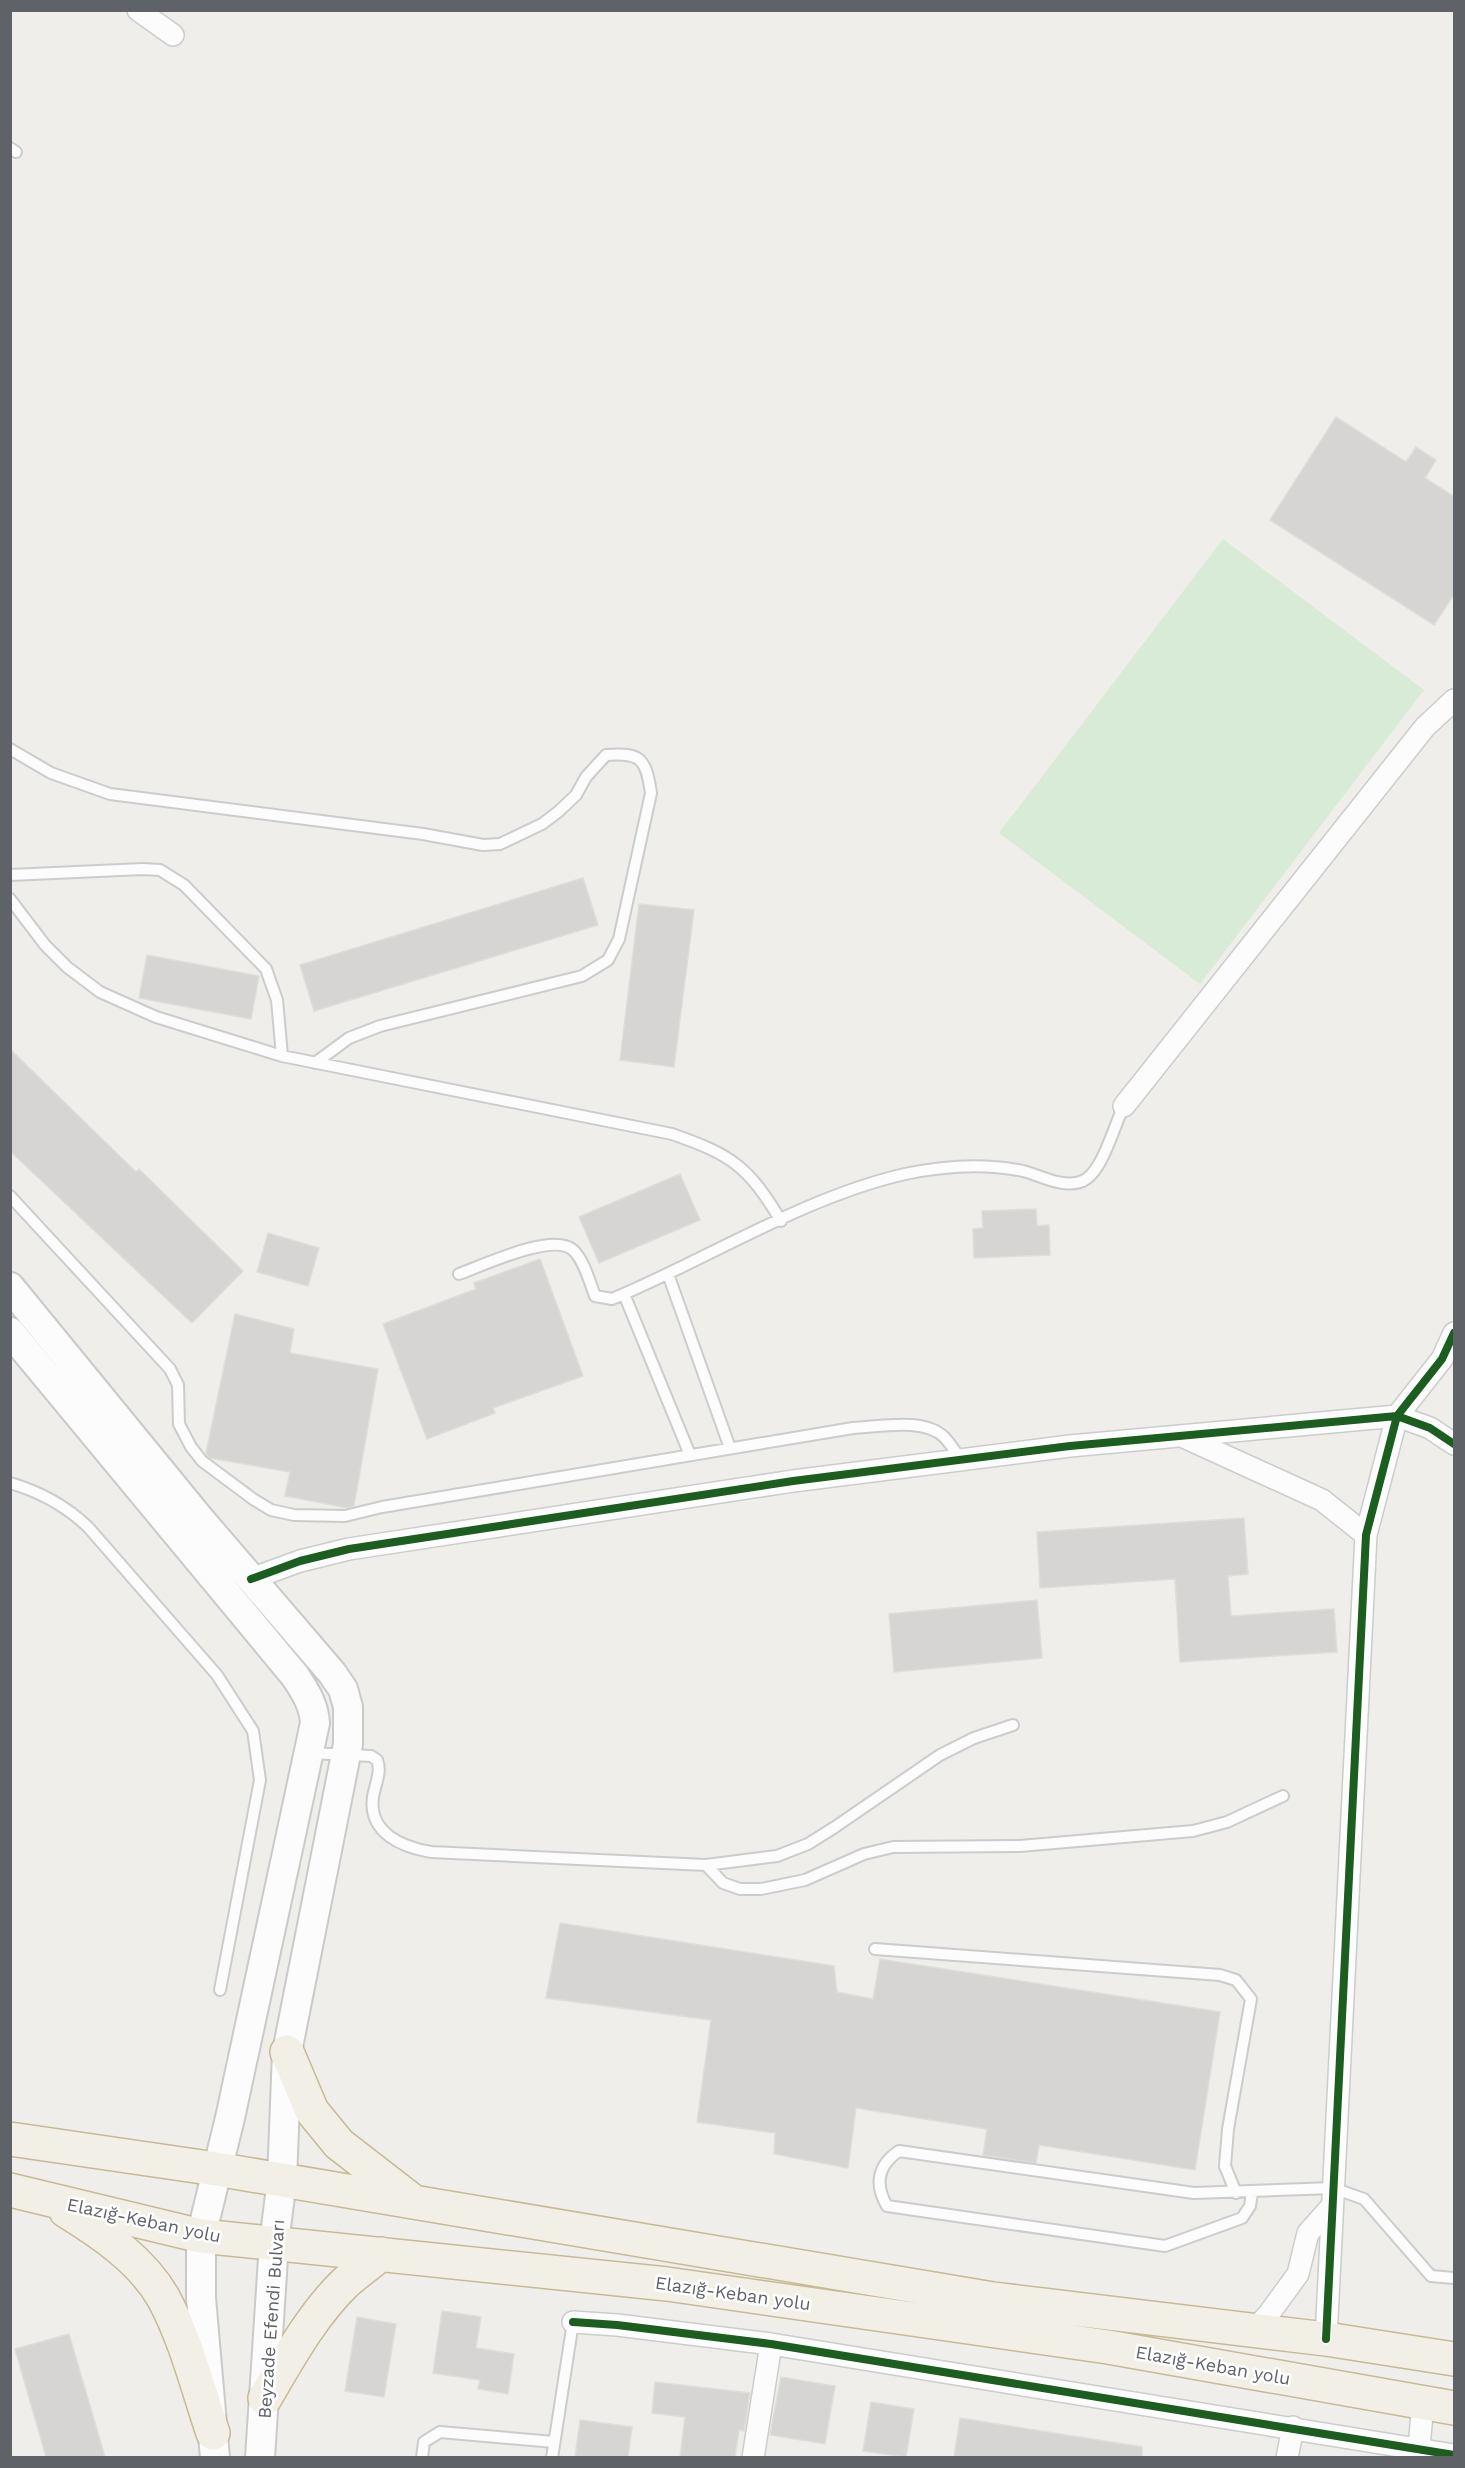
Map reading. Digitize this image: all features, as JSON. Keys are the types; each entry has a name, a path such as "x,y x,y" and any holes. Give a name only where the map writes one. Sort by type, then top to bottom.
{"highway":[{"path":"287,2052 312,2111 339,2144 414,2202"},
{"name":"Elazığ-Keban yolu","path":"10,2139 216,2169 993,2299 1326,2338 1455,2359"},
{"name":"Elazığ-Keban yolu","path":"10,2190 201,2236 667,2284 1108,2347 1455,2408"},
{"path":"44,2198 118,2246 163,2298 194,2375 214,2445"},
{"path":"266,2398 290,2356 332,2298 345,2283 381,2254"}],"main road":[{"name":"Beyzade Efendi Bulvarı","path":"10,1287 343,1689 348,1707 346,1754 287,2052 282,2180 274,2243 266,2398 260,2457"},
{"path":"10,1332 295,1676 307,1694 314,1712 315,1723 309,1753 230,2118 201,2236 201,2298 214,2445"}],"street":[{"path":"138,10 173,35"},
{"path":"1124,1106 1425,727 1455,700"},
{"path":"1326,2338 1366,1535 1397,1416 1442,1359 1453,1339"},
{"path":"251,1579 300,1561 388,1542 782,1483 1070,1446 1397,1416 1430,1428 1455,1444"},
{"path":"1185,1437 1322,1500 1366,1535"},
{"path":"1254,2330 1274,2308 1298,2274 1308,2233 1333,2197"},
{"path":"573,2322 617,2325 771,2344 1293,2427 1419,2453 1455,2455"},
{"path":"753,2457 771,2344"},
{"path":"1419,2453 1423,2403"},
{"path":"1287,2457 1293,2427"}],"lane":[{"path":"10,749 51,773 110,794 412,832 483,845 500,844 542,824 576,795 586,777 606,755 631,755 640,758 647,771 651,793 619,939 608,960 596,969 563,981 380,1026 349,1038 315,1063"},
{"path":"10,874 143,868 171,875 184,885 266,969 277,1000 282,1056"},
{"path":"10,899 45,945 67,967 100,992 156,1017 282,1056 672,1134 728,1156 760,1186 781,1221"},
{"path":"459,1274 555,1243 565,1245 575,1252 595,1296 612,1299 838,1194 905,1174 979,1166 1012,1170 1062,1183 1079,1183 1093,1176 1101,1163 1113,1127 1124,1106"},
{"path":"10,1196 170,1369 178,1385 178,1424 202,1461 272,1510 294,1515 345,1516 382,1507 853,1428 914,1426 932,1428 944,1437 961,1460"},
{"path":"668,1274 730,1448"},
{"path":"624,1294 690,1455"},
{"path":"10,1483 34,1490 69,1509 88,1527 217,1675 253,1731 260,1780 220,1990"},
{"path":"309,1753 371,1756 377,1760 379,1775 373,1800 379,1826 389,1838 414,1849 431,1852 706,1865 777,1856 808,1844 940,1755 974,1738 1013,1725"},
{"path":"706,1865 723,1883 740,1889 761,1889 805,1880 864,1854 893,1847 1020,1846 1193,1831 1227,1822 1282,1797"},
{"path":"875,1949 1208,1974 1236,1980 1251,1999 1228,2129 1225,2166 1236,2193"},
{"path":"1252,2193 1250,2206 1242,2218 1165,2246 887,2206 879,2186 883,2165 899,2151 1194,2193 1252,2193 1364,2199 1431,2276 1455,2278"},
{"path":"552,2457 573,2322"},
{"path":"422,2457 424,2442 440,2432 554,2442"}],"green space":[{"path":"1223,539 1424,690 1200,984 999,833"}],"building":[{"path":"1336,417 1406,462 1416,447 1436,460 1425,478 1455,497 1455,593 1434,625 1270,520"},
{"path":"583,878 598,925 314,1011 300,965"},
{"path":"639,904 694,910 674,1067 620,1060"},
{"path":"147,955 259,976 251,1019 139,998"},
{"path":"10,1049 136,1172 139,1169 243,1271 192,1323 10,1151"},
{"path":"680,1174 700,1220 599,1263 579,1217"},
{"path":"1036,1209 1037,1226 1049,1225 1050,1255 974,1258 973,1229 983,1228 982,1211"},
{"path":"268,1233 319,1248 308,1286 257,1272"},
{"path":"540,1259 583,1376 493,1408 495,1413 427,1439 383,1324 476,1289 474,1283"},
{"path":"235,1314 294,1329 290,1353 378,1369 354,1506 348,1508 285,1496 290,1472 210,1458 206,1453"},
{"path":"1244,1518 1248,1574 1228,1576 1231,1616 1334,1609 1337,1652 1180,1662 1175,1579 1040,1588 1037,1532"},
{"path":"1037,1600 1042,1658 894,1672 889,1614"},
{"path":"560,1923 834,1966 837,1992 873,1999 880,1959 1220,2012 1195,2170 1039,2145 1036,2163 983,2155 987,2129 856,2108 848,2168 774,2154 775,2133 697,2122 711,2020 546,1998"},
{"path":"442,2311 481,2317 476,2348 514,2354 508,2394 478,2389 480,2380 433,2373"},
{"path":"357,2317 396,2324 384,2397 345,2391"},
{"path":"69,2334 105,2457 46,2457 15,2349"},
{"path":"781,2377 835,2386 825,2444 770,2435"},
{"path":"655,2382 750,2393 744,2431 739,2430 735,2457 680,2457 685,2417 652,2413"},
{"path":"871,2402 914,2409 906,2457 863,2451"},
{"path":"960,2418 1142,2447 1142,2457 954,2457"},
{"path":"580,2420 632,2427 628,2457 575,2457"}],"cycle path":[{"path":"1326,2339 1366,1535 1397,1416 1442,1359 1454,1333"},
{"path":"251,1579 300,1561 349,1549 793,1481 1070,1446 1397,1416 1430,1428 1454,1444"},
{"path":"573,2322 617,2325 771,2344 1454,2455"}]}
